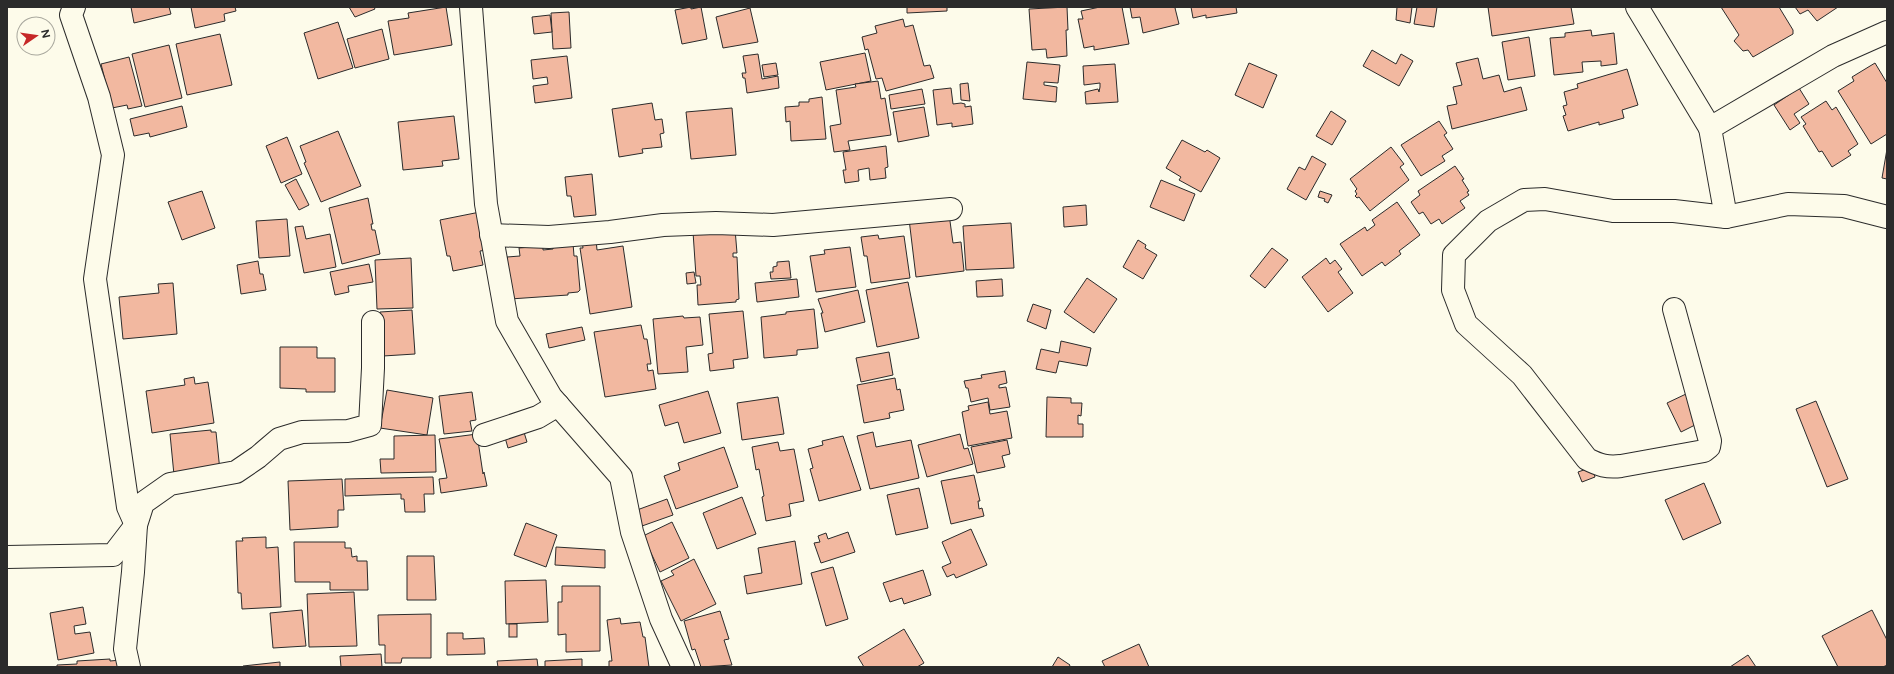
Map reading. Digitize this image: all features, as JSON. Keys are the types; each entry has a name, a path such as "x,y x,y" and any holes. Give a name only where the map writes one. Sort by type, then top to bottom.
{"street":[{"path":"74,7 71,15 97,90 113,155 95,279 128,507 136,525"},
{"path":"471,7 486,204 507,321 551,397 621,477 632,532 661,619 683,667"},
{"path":"1638,7 1710,128 1726,217"},
{"path":"1710,128 1833,56 1887,32"},
{"path":"1674,309 1710,441 1709,446 1704,451 1621,466 1600,466 1587,459 1522,375 1466,324 1453,290 1454,255 1488,221 1524,200 1546,199 1613,211 1674,211 1726,217 1788,204 1844,206 1887,218"},
{"path":"491,236 549,237 610,232 663,225 716,223 773,225 951,209"},
{"path":"129,667 125,649 136,525 143,503 170,484 236,472 258,457 279,439 302,432 348,431 370,425 373,368 373,322"},
{"path":"484,435 538,418 558,405"},
{"path":"7,556 113,555 136,525"}],"building":[{"path":"131,7 169,7 171,14 134,23"},
{"path":"191,7 235,7 236,11 224,14 225,21 195,28"},
{"path":"349,7 374,7 375,9 355,17"},
{"path":"446,7 452,45 394,55 388,21 409,18 408,13"},
{"path":"691,7 691,9 701,7 707,39 682,44 675,10"},
{"path":"907,7 947,7 947,11 907,13"},
{"path":"1067,7 1067,56 1047,58 1046,49 1032,50 1029,9"},
{"path":"1100,7 1122,7 1129,44 1094,50 1094,46 1084,48 1078,19 1083,19 1081,11"},
{"path":"1130,7 1177,7 1175,8 1179,24 1143,33 1140,17 1132,18"},
{"path":"1191,7 1236,7 1237,13 1206,18 1206,15 1193,18"},
{"path":"1397,7 1412,7 1410,23 1396,20"},
{"path":"1417,7 1437,7 1434,27 1414,24"},
{"path":"1488,7 1571,7 1574,24 1492,36"},
{"path":"1721,7 1779,7 1793,30 1793,34 1753,57 1748,50 1743,51 1734,41 1739,35"},
{"path":"1795,7 1838,7 1817,21 1808,10 1800,14"},
{"path":"750,8 758,42 723,48 716,17"},
{"path":"569,12 571,48 553,49 551,13"},
{"path":"550,15 552,32 534,34 532,17"},
{"path":"903,19 905,27 913,25 924,66 930,65 934,78 886,91 882,78 876,79 868,49 865,50 862,37 877,33 875,26"},
{"path":"338,22 353,68 318,79 304,33"},
{"path":"382,29 389,59 355,68 347,39"},
{"path":"1591,30 1592,36 1614,33 1617,64 1601,66 1601,61 1582,62 1583,72 1554,75 1550,38 1565,37 1565,33"},
{"path":"220,34 232,85 187,95 176,44"},
{"path":"1529,37 1535,76 1508,80 1502,42"},
{"path":"169,45 182,98 145,107 132,54"},
{"path":"1372,50 1396,64 1401,54 1413,61 1399,86 1363,66"},
{"path":"865,53 871,81 826,90 820,62"},
{"path":"758,54 762,79 778,76 779,88 747,93 745,78 743,78 742,73 746,73 743,56"},
{"path":"567,56 572,98 535,103 533,86 548,84 547,77 533,79 531,60"},
{"path":"129,57 142,106 128,109 127,105 112,108 101,64"},
{"path":"1478,58 1483,79 1499,75 1504,92 1521,87 1527,110 1452,129 1447,106 1457,104 1453,87 1462,85 1456,63"},
{"path":"1027,62 1060,65 1058,83 1044,82 1044,85 1057,87 1056,102 1023,99"},
{"path":"776,63 778,75 764,77 762,65"},
{"path":"1249,63 1277,75 1263,108 1235,95"},
{"path":"1875,63 1887,83 1887,134 1871,144 1838,91 1854,81 1852,77"},
{"path":"1115,64 1118,102 1086,104 1085,92 1098,89 1099,92 1100,83 1084,85 1083,66"},
{"path":"1627,69 1638,105 1622,110 1624,118 1599,125 1599,122 1568,131 1563,116 1566,115 1563,106 1567,105 1564,92 1578,88 1577,84"},
{"path":"878,81 881,99 885,98 891,135 848,141 850,150 834,152 830,126 841,124 836,90 856,87 855,84"},
{"path":"968,83 970,101 961,100 960,84"},
{"path":"951,88 953,104 961,103 965,104 965,107 971,106 973,124 952,127 952,123 937,125 933,90"},
{"path":"1799,88 1809,104 1794,114 1800,123 1790,130 1774,105"},
{"path":"922,89 925,104 891,109 889,95"},
{"path":"822,97 826,139 791,141 790,121 786,122 785,107 799,106 799,102 809,102 809,99"},
{"path":"1826,101 1832,110 1836,107 1858,144 1848,151 1851,155 1832,167 1822,151 1819,152 1803,126 1806,124 1801,117"},
{"path":"652,103 655,120 662,119 664,133 660,134 662,147 642,149 643,153 619,157 612,109"},
{"path":"182,106 187,127 150,137 149,133 134,136 130,119"},
{"path":"924,107 929,136 898,142 893,112"},
{"path":"732,108 736,155 691,159 686,112"},
{"path":"1331,111 1346,121 1332,145 1316,136"},
{"path":"454,116 459,159 442,161 443,166 403,170 398,122"},
{"path":"1439,121 1447,133 1444,135 1453,149 1442,156 1445,161 1421,176 1401,145"},
{"path":"338,131 361,186 321,202 304,163 306,162 300,146"},
{"path":"287,137 302,174 281,183 266,146"},
{"path":"1182,140 1205,152 1207,150 1220,158 1201,192 1179,180 1181,177 1166,168"},
{"path":"886,146 888,167 885,168 886,178 870,180 869,168 858,170 859,181 845,183 843,170 846,170 843,152"},
{"path":"1391,147 1404,164 1400,167 1409,180 1370,211 1359,197 1357,198 1355,196 1357,194 1355,191 1357,189 1350,179"},
{"path":"1887,149 1887,179 1882,178"},
{"path":"1312,156 1326,164 1306,200 1287,189 1299,167 1305,170"},
{"path":"1455,166 1464,179 1462,180 1469,191 1467,192 1469,195 1460,201 1465,208 1442,224 1439,219 1431,224 1423,212 1419,214 1411,202 1420,195 1418,191"},
{"path":"592,174 596,215 574,217 571,196 567,196 565,177"},
{"path":"296,179 309,205 299,210 285,185"},
{"path":"1161,180 1195,194 1184,221 1150,207"},
{"path":"202,191 215,228 182,240 168,202"},
{"path":"1320,191 1332,195 1328,203 1324,201 1325,199 1318,197"},
{"path":"368,198 373,224 371,224 372,230 375,230 380,254 342,264 329,208"},
{"path":"1397,202 1420,235 1399,251 1401,254 1385,266 1382,262 1362,276 1340,244 1365,227 1367,231 1375,225 1372,220"},
{"path":"1086,205 1087,225 1064,227 1063,207"},
{"path":"480,212 487,250 480,251 483,265 453,271 450,256 447,256 440,220"},
{"path":"949,214 953,243 961,242 964,271 916,277 909,219"},
{"path":"287,219 290,256 259,258 256,221"},
{"path":"1011,223 1014,268 966,270 963,226"},
{"path":"303,226 306,239 330,234 336,267 304,273 295,227"},
{"path":"735,229 737,253 733,253 733,257 737,257 739,299 736,300 736,302 698,305 697,285 701,285 700,276 696,276 693,232"},
{"path":"878,235 879,239 904,236 910,278 871,283 867,256 864,256 861,237"},
{"path":"596,239 597,250 623,246 632,307 590,314 580,248 583,248 582,241"},
{"path":"1138,240 1146,245 1145,248 1157,255 1143,279 1123,267"},
{"path":"573,243 574,256 577,256 580,290 578,292 568,293 568,295 510,299 507,257 520,256 519,248 543,246 543,250 553,249 553,244"},
{"path":"850,247 856,287 816,292 810,256 825,254 824,250"},
{"path":"1272,248 1288,260 1265,288 1250,276"},
{"path":"411,258 413,308 377,309 375,260"},
{"path":"1326,258 1330,264 1335,260 1342,269 1338,272 1353,293 1328,312 1302,277"},
{"path":"258,261 260,274 263,274 266,290 241,294 237,265"},
{"path":"789,261 791,278 771,279 770,272 773,272 773,267 777,266 777,262"},
{"path":"369,264 373,282 348,286 349,292 335,295 330,272"},
{"path":"694,272 696,283 687,284 686,273"},
{"path":"1087,278 1117,299 1094,333 1064,312"},
{"path":"797,279 799,297 757,302 755,283"},
{"path":"1002,279 1003,296 977,297 976,281"},
{"path":"908,282 919,338 877,347 866,290"},
{"path":"173,283 177,334 123,339 119,297 159,293 158,284"},
{"path":"858,290 865,322 825,332 821,313 823,313 818,299"},
{"path":"1033,304 1051,310 1046,329 1027,321"},
{"path":"814,309 818,348 797,350 797,355 764,358 761,317 786,314 786,312"},
{"path":"412,310 415,354 383,356 380,312"},
{"path":"743,311 748,358 733,360 734,368 710,371 708,354 713,353 709,314"},
{"path":"683,316 684,318 700,317 703,345 686,347 688,372 658,374 653,319"},
{"path":"641,325 644,339 647,339 651,364 647,364 648,371 653,370 656,389 605,397 594,332"},
{"path":"582,327 585,340 549,348 546,334"},
{"path":"1061,341 1091,348 1087,366 1059,361 1056,373 1036,369 1041,349 1059,353"},
{"path":"280,347 317,347 317,358 335,358 335,392 306,392 306,389 280,388"},
{"path":"889,352 893,375 861,382 856,358"},
{"path":"1005,371 1007,383 999,385 999,388 1006,387 1010,407 990,410 988,398 971,402 968,388 966,388 964,381 982,378 981,375"},
{"path":"194,377 195,384 208,382 214,423 152,433 146,391 185,385 184,379"},
{"path":"895,378 897,390 900,389 904,410 889,413 890,418 864,423 857,385"},
{"path":"387,390 433,398 427,435 380,428"},
{"path":"708,391 721,433 684,443 678,422 665,426 659,405"},
{"path":"472,392 476,420 470,421 472,431 444,434 439,396"},
{"path":"1686,394 1699,423 1681,432 1667,403"},
{"path":"778,397 784,434 742,440 737,403"},
{"path":"1047,397 1071,398 1071,403 1082,403 1081,416 1078,415 1078,424 1083,424 1083,437 1046,437"},
{"path":"1816,401 1848,479 1827,487 1796,409"},
{"path":"988,402 990,414 1007,411 1012,438 968,446 962,412 969,410 968,406"},
{"path":"523,429 527,442 508,448 504,434"},
{"path":"211,430 211,432 216,432 220,471 174,475 170,434"},
{"path":"873,432 876,447 911,440 919,478 870,489 857,436"},
{"path":"477,434 483,474 484,472 487,486 441,493 439,479 447,478 439,439"},
{"path":"960,434 964,449 968,448 973,464 927,477 918,445"},
{"path":"435,435 436,472 381,473 380,459 394,459 394,436"},
{"path":"843,436 861,490 819,501 810,469 813,468 808,449 823,445 822,441"},
{"path":"1007,440 1010,454 1002,456 1005,467 977,473 971,447"},
{"path":"778,442 780,451 794,449 804,501 789,504 791,516 766,521 762,497 764,496 759,469 756,470 752,447"},
{"path":"724,447 738,487 676,509 664,476 680,470 678,463"},
{"path":"1592,467 1595,477 1582,482 1578,472"},
{"path":"974,475 980,501 978,501 979,509 982,508 984,516 951,524 941,481"},
{"path":"433,477 434,494 424,494 425,512 405,512 404,499 401,499 401,494 345,496 345,479"},
{"path":"342,479 344,510 338,510 338,527 290,530 288,481"},
{"path":"1704,483 1721,523 1683,540 1665,500"},
{"path":"919,488 928,528 896,535 887,495"},
{"path":"742,497 756,534 717,549 703,513"},
{"path":"667,499 673,515 642,526 637,510"},
{"path":"672,522 689,558 660,572 643,536"},
{"path":"526,523 557,535 546,567 514,555"},
{"path":"971,529 987,565 956,578 954,574 947,577 942,567 951,563 942,542"},
{"path":"848,532 855,552 821,563 814,543 820,542 818,536 826,533 828,539"},
{"path":"266,537 266,548 278,547 281,607 242,609 241,593 238,593 236,541 243,541 242,538"},
{"path":"795,541 802,584 747,594 744,576 762,573 758,548"},
{"path":"294,542 345,542 345,548 351,548 352,557 357,556 357,561 367,561 368,590 330,590 330,582 295,582"},
{"path":"556,547 605,550 605,568 555,565"},
{"path":"407,556 434,556 436,600 407,600"},
{"path":"694,559 716,604 681,621 661,581 674,575 671,571"},
{"path":"833,567 848,619 826,626 811,573"},
{"path":"923,570 931,595 904,604 902,598 890,602 883,583"},
{"path":"546,580 548,622 506,624 505,581"},
{"path":"562,586 600,586 600,651 566,652 566,634 558,635 558,602 562,602"},
{"path":"354,592 357,646 309,647 307,594"},
{"path":"83,607 86,624 74,626 75,634 90,632 94,653 58,660 50,613"},
{"path":"302,610 306,646 273,648 270,613"},
{"path":"1872,610 1887,640 1887,665 1883,667 1838,667 1822,636"},
{"path":"720,611 729,639 724,640 732,665 701,667 695,649 692,650 684,621"},
{"path":"431,614 431,658 402,658 401,663 385,663 385,645 379,645 378,615"},
{"path":"620,618 621,624 640,622 643,637 645,637 649,667 609,667 609,661 612,661 607,620"},
{"path":"509,624 517,624 517,637 509,637"},
{"path":"904,629 924,663 917,667 864,667 858,657"},
{"path":"447,633 463,633 463,639 484,638 485,654 447,655"},
{"path":"1139,644 1149,667 1105,667 1102,661"},
{"path":"381,654 382,667 341,667 340,656"},
{"path":"1748,655 1756,667 1730,667"},
{"path":"1058,657 1070,665 1069,667 1052,667"},
{"path":"110,659 110,661 121,660 121,667 57,667 57,665 77,664 77,661"},
{"path":"537,659 538,667 498,667 497,661"},
{"path":"582,659 582,667 545,667 545,661"},
{"path":"280,662 280,667 243,667 243,666"}]}
